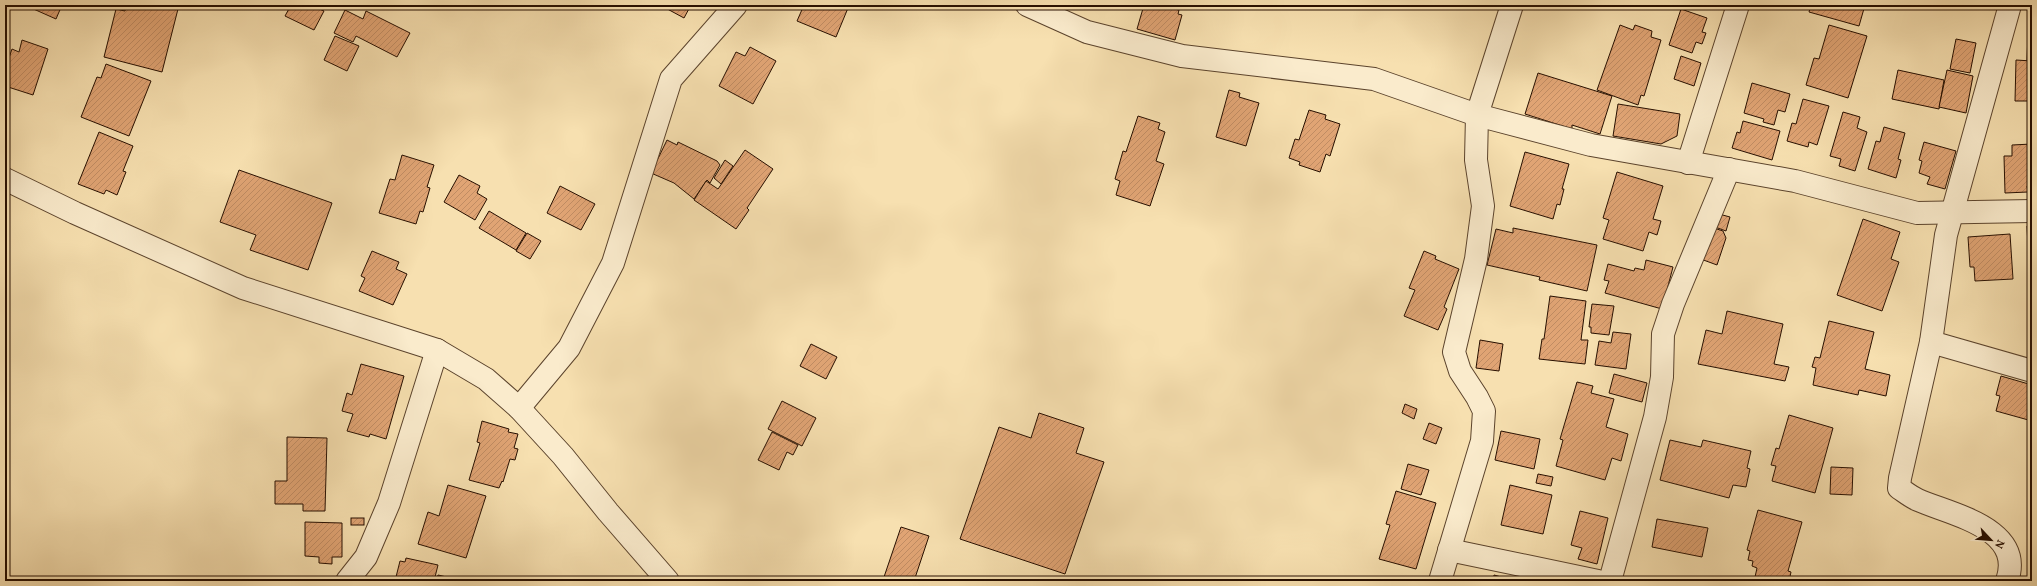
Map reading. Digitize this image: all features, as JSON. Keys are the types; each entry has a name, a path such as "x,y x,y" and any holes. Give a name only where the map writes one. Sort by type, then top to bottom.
{"street":[{"path":"519,408 569,348 613,262 671,79 736,5"},
{"path":"1027,5 1087,32 1182,56 1374,79 1476,115 1591,145 1795,181 1917,213 2032,211"},
{"path":"1440,581 1482,441 1484,411 1477,397 1460,371 1454,352 1476,258 1483,206 1476,160 1476,115 1512,5"},
{"path":"1688,162 1738,5"},
{"path":"2008,581 2012,568 2008,553 1997,537 1975,521 1916,500 1899,488 1931,342 1946,235 2010,5"},
{"path":"1610,581 1655,417 1662,377 1664,334 1673,304 1729,170"},
{"path":"5,179 75,213 243,288 437,350 486,379 519,408 563,456 608,512 668,581"},
{"path":"1931,342 2032,371"},
{"path":"347,581 366,557 389,503 437,350"},
{"path":"1449,550 1598,581"}],"building":[{"path":"30,5 62,5 56,19 29,7"},
{"path":"126,5 179,5 162,72 104,57 116,9 125,11"},
{"path":"291,5 310,5 324,11 314,30 285,16"},
{"path":"660,5 691,5 684,18"},
{"path":"804,5 846,5 845,7 848,8 836,37 797,21"},
{"path":"1144,5 1171,5 1170,8 1179,10 1178,14 1182,15 1175,40 1137,29"},
{"path":"1811,5 1865,5 1859,26 1809,12"},
{"path":"2029,6 2032,6 2032,60 2027,60"},
{"path":"1681,9 1707,18 1702,32 1706,33 1702,44 1696,42 1692,53 1669,45"},
{"path":"345,10 363,19 366,11 410,33 397,57 356,36 353,42 334,33"},
{"path":"1620,25 1633,30 1635,25 1652,31 1651,37 1661,40 1644,96 1641,95 1638,105 1597,90"},
{"path":"1829,25 1867,36 1848,98 1806,85 1814,58 1819,59"},
{"path":"335,36 359,46 347,71 324,60"},
{"path":"1956,39 1976,43 1970,73 1950,69"},
{"path":"22,40 48,49 33,95 5,86 5,69 12,49 19,52"},
{"path":"750,47 776,61 753,104 719,86 736,52 745,56"},
{"path":"1681,56 1701,63 1694,86 1674,79"},
{"path":"2016,60 2032,61 2032,101 2015,101"},
{"path":"106,64 151,81 129,136 81,117 97,77 101,78"},
{"path":"1898,70 1944,80 1939,109 1892,99"},
{"path":"1947,70 1973,76 1966,113 1939,107"},
{"path":"1538,73 1612,96 1600,134 1572,125 1572,129 1525,114"},
{"path":"1752,83 1790,94 1785,112 1778,110 1774,125 1763,122 1764,119 1744,113"},
{"path":"1229,90 1240,93 1239,97 1259,103 1246,146 1216,137"},
{"path":"1803,99 1829,106 1817,145 1809,142 1808,147 1787,141 1792,123 1796,124"},
{"path":"1618,104 1680,114 1677,136 1661,144 1613,136"},
{"path":"1309,110 1326,115 1325,119 1340,124 1330,156 1326,154 1320,172 1299,165 1300,162 1289,158 1295,139 1299,140"},
{"path":"1843,112 1860,117 1857,128 1867,132 1855,171 1839,166 1841,159 1830,156"},
{"path":"1138,116 1160,123 1158,129 1165,132 1156,161 1164,164 1150,206 1116,195 1120,181 1115,179 1123,151 1126,152"},
{"path":"1743,121 1780,131 1772,160 1732,148 1737,132 1740,133"},
{"path":"1884,127 1905,133 1898,159 1901,160 1896,178 1868,169 1876,141 1880,142"},
{"path":"99,132 133,146 123,171 126,172 117,195 106,190 104,194 78,184"},
{"path":"667,140 677,145 678,142 717,161 720,165 710,183 707,180 694,199 674,183 651,173"},
{"path":"1924,142 1956,151 1945,189 1927,184 1930,177 1919,173 1922,161 1919,160"},
{"path":"2032,144 2032,178 2031,185 2027,186 2028,192 2005,193 2004,156 2012,156 2012,145"},
{"path":"745,150 773,169 747,208 749,210 736,229 694,200 706,181 718,189"},
{"path":"1525,152 1569,164 1562,189 1564,189 1560,205 1557,204 1553,219 1510,206"},
{"path":"402,155 434,165 427,187 430,188 423,212 420,211 416,224 379,213 390,179 395,180"},
{"path":"725,160 733,166 721,184 714,178"},
{"path":"239,170 332,203 308,270 250,250 256,235 220,222"},
{"path":"1617,172 1663,186 1653,219 1661,221 1657,235 1649,232 1643,251 1603,239 1609,220 1603,218"},
{"path":"459,175 480,186 477,193 487,199 475,220 444,202"},
{"path":"560,186 595,204 581,230 547,213"},
{"path":"489,211 526,233 516,250 479,228"},
{"path":"1719,214 1730,217 1726,231 1715,227"},
{"path":"1863,219 1900,232 1891,259 1899,262 1882,311 1837,295"},
{"path":"2027,226 2032,226 2032,287 2030,287"},
{"path":"1513,228 1597,245 1587,291 1539,280 1540,277 1487,265 1496,229 1513,233"},
{"path":"1717,229 1723,231 1726,238 1717,265 1698,258 1710,232"},
{"path":"527,233 541,241 530,259 516,251"},
{"path":"2010,234 2013,279 1975,281 1974,267 1970,267 1968,237"},
{"path":"372,251 399,262 396,269 407,274 393,305 359,291 365,278 361,276"},
{"path":"1424,251 1436,256 1435,259 1459,269 1444,307 1447,309 1438,330 1404,316 1415,290 1409,288"},
{"path":"1646,260 1673,267 1662,309 1605,293 1609,281 1604,280 1608,264 1634,271 1635,268 1644,270"},
{"path":"1550,296 1586,301 1581,340 1588,340 1585,364 1539,359 1542,339 1544,339"},
{"path":"1592,304 1614,306 1609,335 1591,333 1591,327 1589,327"},
{"path":"1727,311 1783,324 1774,364 1789,367 1785,381 1698,364 1706,330 1722,334"},
{"path":"1829,321 1874,332 1865,369 1890,375 1886,396 1859,390 1858,395 1813,385 1816,368 1812,367 1815,357 1820,358"},
{"path":"1613,332 1631,334 1626,369 1595,365 1599,341 1611,343"},
{"path":"1480,340 1503,344 1499,371 1476,368"},
{"path":"811,344 837,357 826,379 800,366"},
{"path":"361,364 404,376 386,439 370,434 369,437 347,431 353,414 342,411 347,393 352,395"},
{"path":"1614,374 1647,383 1642,402 1609,393"},
{"path":"2001,376 2032,385 2032,421 1996,411 2000,396 1996,395"},
{"path":"1577,382 1593,386 1591,393 1614,399 1606,427 1628,434 1621,461 1612,458 1605,480 1556,466 1563,440 1560,439"},
{"path":"782,401 816,418 802,446 768,429"},
{"path":"1405,404 1417,409 1414,419 1402,413"},
{"path":"1039,413 1084,428 1076,453 1104,462 1065,574 960,539 999,427 1031,438"},
{"path":"1789,415 1833,428 1815,493 1772,481 1776,466 1771,465 1776,448 1779,449"},
{"path":"482,421 509,429 508,432 518,434 514,448 518,449 515,460 510,459 503,482 502,481 499,488 469,480 480,443 477,442"},
{"path":"1429,423 1442,428 1436,444 1423,439"},
{"path":"1501,431 1540,439 1534,469 1495,460"},
{"path":"772,432 798,445 793,455 787,452 779,470 758,460"},
{"path":"287,437 327,438 325,511 303,511 303,504 275,504 275,481 287,481"},
{"path":"1670,440 1701,447 1703,440 1751,451 1747,468 1750,469 1746,487 1733,485 1729,498 1660,480"},
{"path":"1408,464 1429,470 1421,495 1401,489"},
{"path":"1831,467 1853,468 1852,495 1830,494"},
{"path":"1538,474 1553,477 1551,486 1536,483"},
{"path":"448,485 486,496 466,558 418,544 428,512 439,516"},
{"path":"1510,485 1552,495 1543,534 1501,525"},
{"path":"1396,491 1436,503 1416,569 1379,559 1390,525 1386,524"},
{"path":"1758,510 1802,522 1788,571 1791,572 1789,581 1767,581 1755,577 1757,568 1752,566 1753,561 1748,560 1750,551 1747,550"},
{"path":"1580,511 1608,518 1597,564 1578,559 1582,548 1571,545"},
{"path":"351,518 364,518 364,525 351,525"},
{"path":"1657,519 1708,528 1702,557 1652,547"},
{"path":"305,522 342,523 342,557 332,557 332,564 319,563 319,557 305,556"},
{"path":"901,527 929,536 914,581 896,581 884,577"},
{"path":"406,558 438,565 434,581 395,581 400,561 405,562"},
{"path":"438,575 464,581 436,581"},
{"path":"1494,575 1516,581 1493,581"}]}
